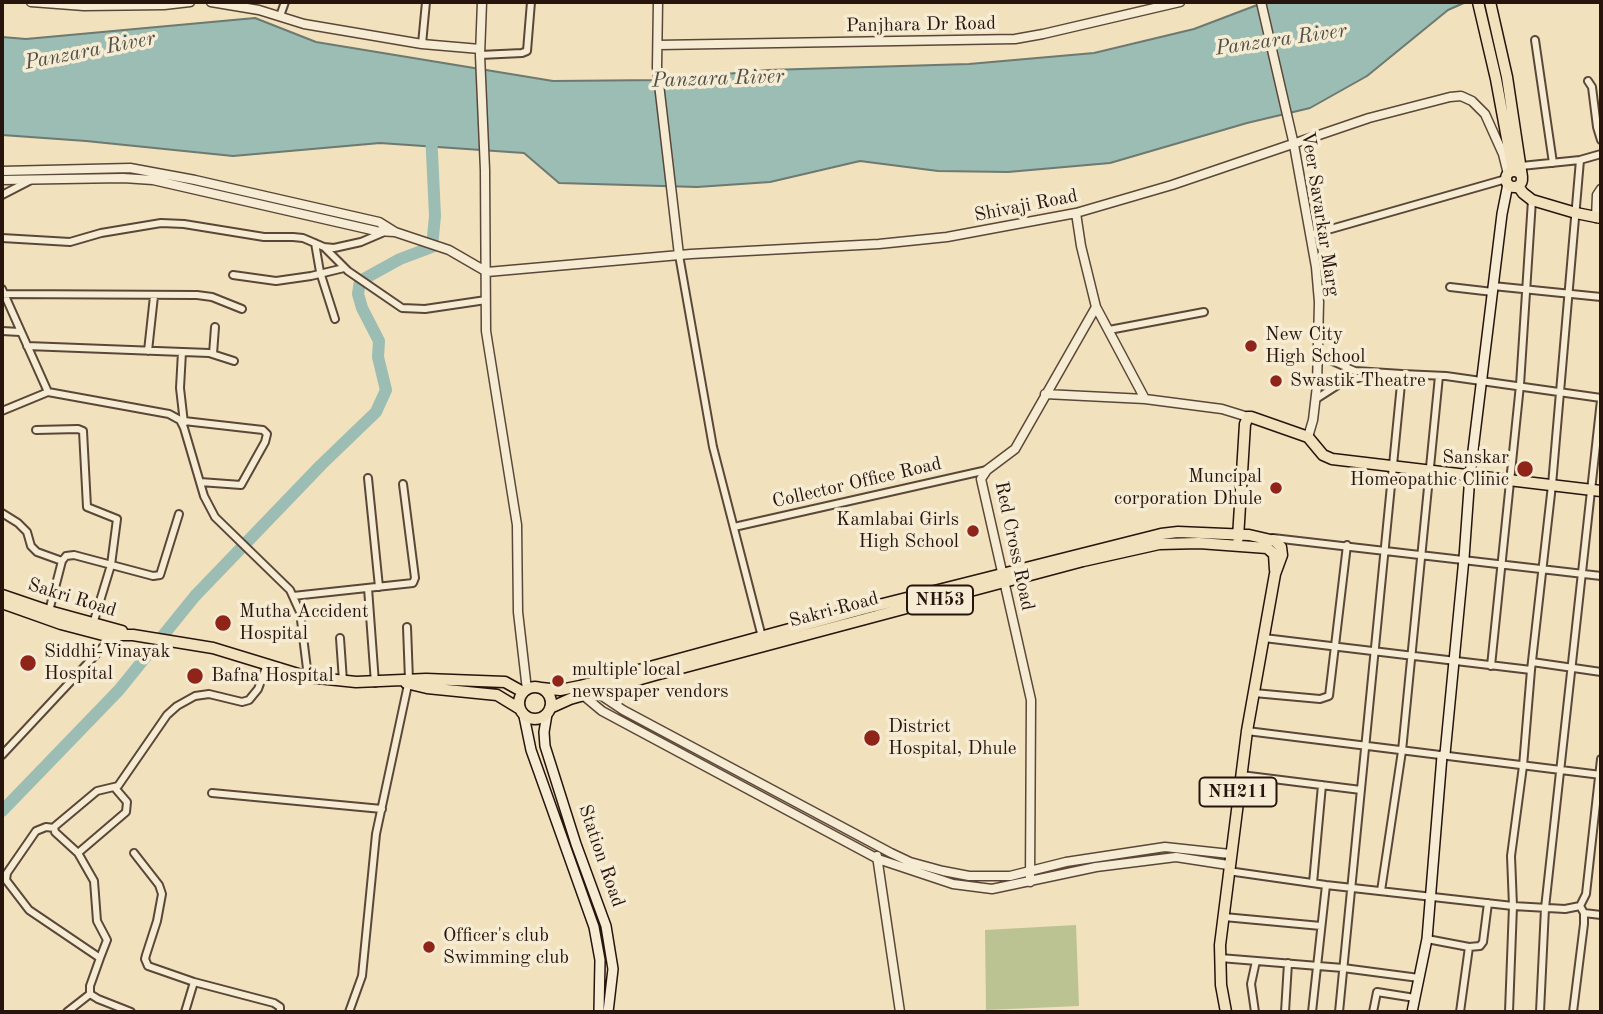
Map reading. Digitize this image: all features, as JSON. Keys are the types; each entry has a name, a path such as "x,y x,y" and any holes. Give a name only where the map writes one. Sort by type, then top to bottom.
{"main road":[{"path":"1478,2 1502,78"},
{"path":"1412,1012 1427,939 1470,475 1493,289 1514,177 1502,78 1489,2"},
{"path":"1514,177 1523,193 1532,200 1599,218"},
{"path":"1238,546 1245,424 1248,417 1308,438 1323,454 1332,459 1601,491"},
{"path":"406,682 505,682 525,691 541,688 560,690 1003,579 1161,534 1178,532 1268,537 1281,547 1282,555 1275,574"},
{"path":"1003,579 1159,544 1259,547 1272,551 1275,574"},
{"name":"NH211","path":"1226,1012 1220,958 1229,863 1247,731 1275,574"},
{"name":"Sakri Road","path":"2,595 116,633 189,643 230,652 308,677 343,681 406,682"},
{"name":"Sakri Road","path":"2,603 61,624 103,635 116,633"},
{"path":"406,682 427,688 483,692 503,698 536,719 584,696 763,641"},
{"path":"541,688 550,697 548,711"},
{"path":"522,712 519,699 525,691"},
{"name":"Station Road","path":"548,711 544,732 545,746 606,926 613,969 608,1012"},
{"name":"Station Road","path":"522,712 531,750 594,927 600,960 599,1012"}],"street":[{"path":"31,2 84,6 190,2"},
{"path":"211,2 228,3 304,23 480,56 527,51 531,2"},
{"path":"280,16 285,2"},
{"path":"422,44 426,2"},
{"path":"482,2 480,56 488,351 517,525 518,612 525,691"},
{"path":"657,2 657,67 679,255 713,447 763,641"},
{"name":"Panjhara Dr Road","path":"658,45 1015,39 1180,2"},
{"name":"Veer Savarkar Marg","path":"1261,2 1294,145 1319,302 1316,399 1308,438"},
{"path":"1535,40 1553,163"},
{"path":"1588,81 1592,87 1601,140"},
{"name":"Shivaji Road","path":"486,272 679,255 879,244 947,237 1076,213 1172,185 1368,118 1450,97 1461,96 1472,101 1485,114 1514,177"},
{"path":"1310,235 1514,177 1553,163 1601,154"},
{"path":"1508,1012 1513,906 1511,856 1552,485 1580,160"},
{"path":"2,180 33,174 142,169 379,222 395,232 449,250 486,272"},
{"path":"2,171 153,180 384,232 395,232"},
{"path":"2,195 33,174"},
{"path":"1599,218 1597,195 1601,189"},
{"path":"1491,666 1520,385 1532,200"},
{"path":"1076,213 1080,246 1096,307 1145,399"},
{"path":"2,238 70,242 101,233 161,223 184,224 264,237 293,237 324,247 346,270 395,305 408,309 425,309 486,300"},
{"path":"324,247 346,247 384,232"},
{"path":"315,243 335,319"},
{"path":"233,275 275,281 346,270"},
{"path":"1450,287 1601,297"},
{"path":"48,392 2,293 197,295 212,297 242,309"},
{"path":"148,351 154,296"},
{"name":"Red Cross Road","path":"1030,883 1031,700 981,483 988,470 1015,449 1096,307"},
{"path":"1108,330 1204,312"},
{"path":"213,354 215,327"},
{"path":"2,331 20,332"},
{"path":"27,346 213,354 234,361"},
{"path":"182,352 180,388 184,424 204,496 215,517 290,590 300,612 308,677"},
{"path":"1318,352 1355,371 1439,376 1520,385 1601,399 1545,908 1540,1012"},
{"path":"1316,399 1341,383 1374,374"},
{"path":"1339,1012 1402,374"},
{"path":"1381,891 1402,751 1439,376"},
{"path":"2,411 48,392 169,414 184,424 263,430 267,434 241,485 200,482"},
{"path":"1045,394 1145,399 1222,409 1248,417"},
{"path":"36,430 83,431 87,507 117,519 111,565 93,624"},
{"name":"Collector Office Road","path":"734,527 988,470"},
{"path":"368,478 379,587"},
{"path":"292,596 410,584 414,581 403,484"},
{"path":"2,513 18,523 37,552 62,561"},
{"path":"49,611 62,561 66,556 74,555 153,576 160,575 179,514"},
{"path":"1268,537 1601,576"},
{"path":"1254,693 1327,698 1331,692 1347,545"},
{"path":"368,588 375,682"},
{"path":"349,1012 362,976 376,834 406,682 407,627"},
{"path":"2,755 116,633"},
{"path":"340,638 343,681"},
{"path":"1264,638 1491,666 1570,668 1601,672"},
{"path":"54,828 97,791 115,788 167,715 177,706 195,696 209,694 242,702 249,700 258,689 267,665"},
{"path":"596,692 623,710 875,845 910,862 969,876 1010,876 1066,862 1181,847 1229,863 1326,885 1513,906 1565,909 1580,906"},
{"path":"584,696 602,710 878,859 920,874 974,888 992,889 1096,867 1176,857 1229,863"},
{"path":"1247,731 1600,775"},
{"path":"1580,906 1586,894 1601,759"},
{"path":"1241,775 1361,790"},
{"path":"1313,883 1322,785"},
{"path":"78,853 127,809 127,802 115,788"},
{"path":"212,793 382,809"},
{"path":"778,805 784,795"},
{"path":"90,994 90,986 106,944 106,936 97,921 94,881 78,853 54,828 46,827 36,831 7,873 6,880 29,911 100,958"},
{"path":"875,845 900,1012"},
{"path":"134,853 159,885 162,894 157,921 145,955 146,963 194,982 274,1003 280,1007 280,1012"},
{"path":"1312,1012 1326,885"},
{"path":"1427,939 1477,948 1483,942 1488,903"},
{"path":"1573,1012 1584,913 1580,906"},
{"path":"1584,913 1601,915"},
{"path":"1224,917 1321,926"},
{"path":"1460,1012 1469,947"},
{"path":"1220,958 1343,968 1419,978"},
{"path":"1255,1012 1251,984 1256,961"},
{"path":"1284,1012 1288,964"},
{"path":"185,1012 194,982"},
{"path":"1373,1012 1377,992 1415,998"},
{"path":"90,994 119,1010 131,1012"},
{"path":"67,1012 90,994"}],"green space":[{"path":"1076,925 1079,1006 986,1010 985,930"}],"water":[{"name":"Panzara River","path":"1265,2 1466,2 1448,10 1367,76 1310,108 1247,123 1110,163 1008,172 938,171 860,161 770,182 697,187 559,183 524,153 380,143 233,156 2,135 2,37 26,39 255,18 316,42 553,81 662,80 768,70 969,64 1094,53 1194,29"}],"waterway":[{"path":"2,811 119,690 195,596 376,412 386,390 378,357 379,341 358,294 360,281 400,259 432,247 435,216 431,132"}],"place":[{"name":"New City High School","path":"1251,346"},
{"name":"Swastik Theatre","path":"1276,381"},
{"name":"Sanskar Homeopathic Clinic","path":"1525,469"},
{"name":"Muncipal corporation Dhule","path":"1276,488"},
{"name":"Kamlabai Girls High School","path":"973,531"},
{"name":"Mutha Accident Hospital","path":"223,623"},
{"name":"Siddhi-Vinayak Hospital","path":"28,663"},
{"name":"Bafna Hospital","path":"195,676"},
{"name":"multiple local newspaper vendors","path":"558,681"},
{"name":"District Hospital, Dhule","path":"872,738"},
{"name":"Officer's club Swimming club","path":"429,947"}]}
